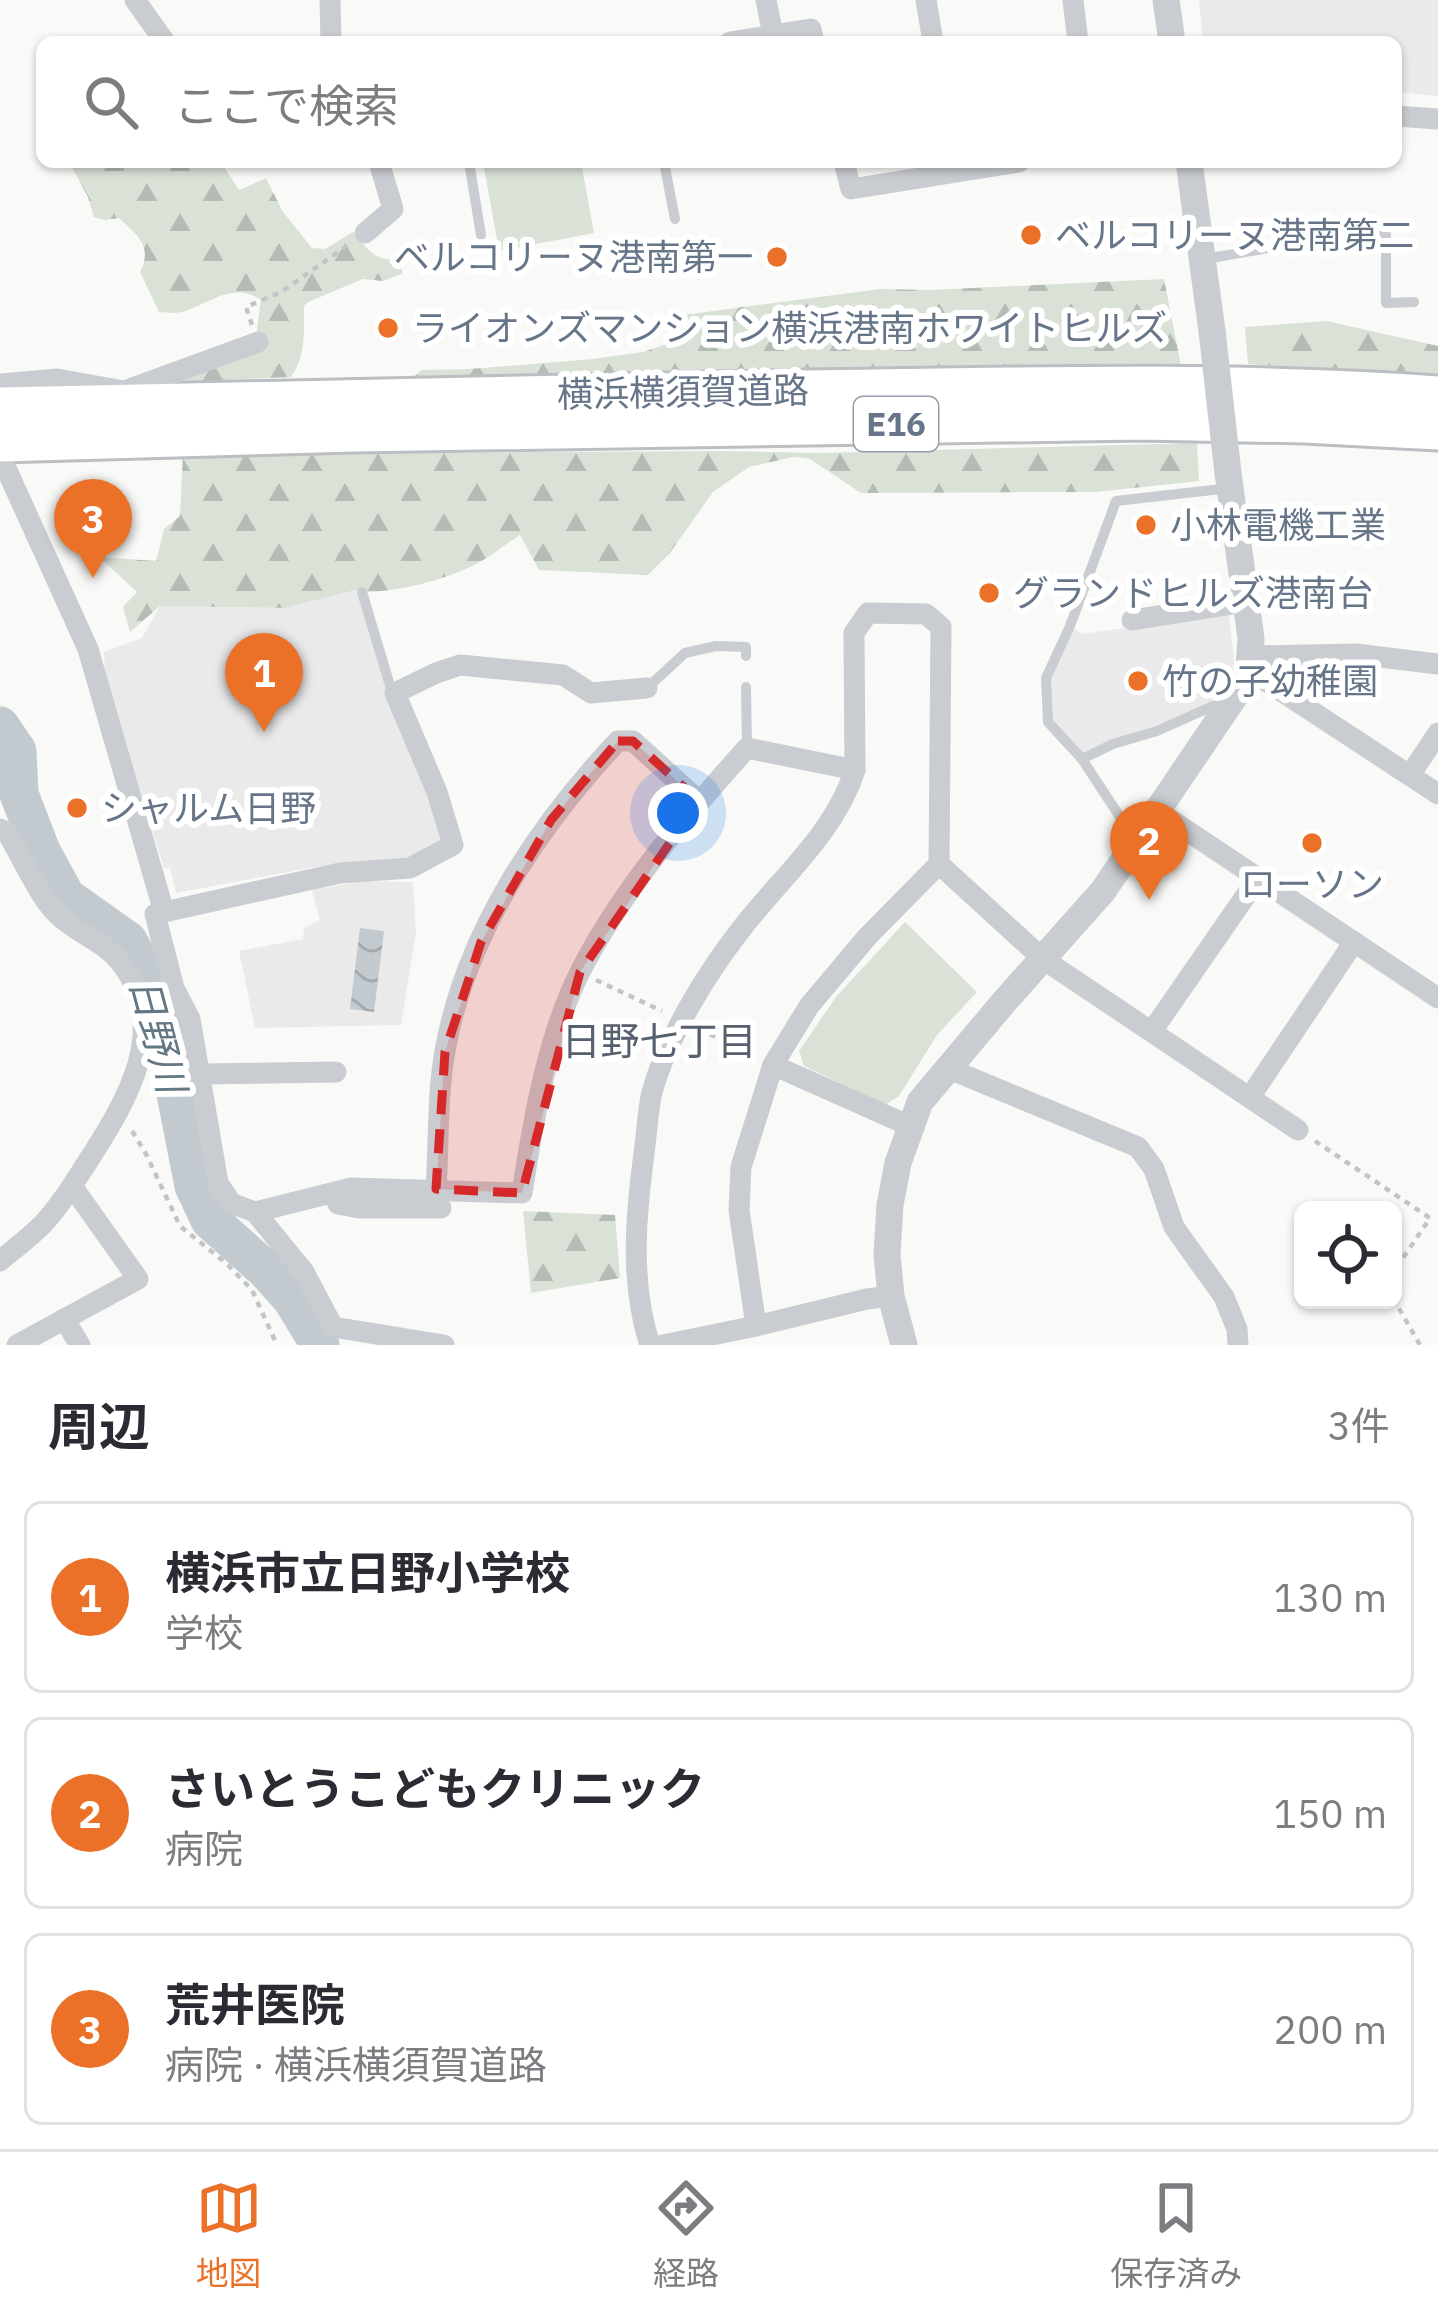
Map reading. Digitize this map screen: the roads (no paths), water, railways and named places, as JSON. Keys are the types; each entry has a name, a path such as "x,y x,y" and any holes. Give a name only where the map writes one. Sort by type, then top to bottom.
{"highway":[{"name":"横浜横須賀道路","path":"2,459 361,414 1161,386 1438,397"},
{"name":"横浜横須賀道路","path":"0,407 1139,420 1438,430"}],"street":[{"path":"135,0 161,36"},
{"path":"328,0 329,36"},
{"path":"766,0 773,35"},
{"path":"926,0 932,36"},
{"path":"1072,0 1077,36"},
{"path":"1166,0 1171,36"},
{"path":"767,36 811,29 813,36"},
{"path":"1402,116 1438,119"},
{"path":"365,233 393,209 381,168"},
{"path":"845,168 850,189 952,168"},
{"path":"904,1345 891,1296 890,1205 898,1162 920,1102 1103,891 1224,712 1250,663 1190,168"},
{"path":"0,384 57,379 124,391 258,342"},
{"path":"2,459 88,649 164,912"},
{"path":"1132,620 1246,602"},
{"path":"650,1345 636,1268 638,1197 652,1093 682,1020 738,933 827,828 850,788 856,770 854,633 868,613 926,614 941,627 939,864 868,936 809,1006 773,1065 741,1167 739,1210 756,1327"},
{"path":"1250,663 1356,654 1438,664"},
{"path":"1250,663 1438,794"},
{"path":"444,1345 333,1327 304,1272 255,1212 231,1203 218,1183 190,1019 174,988 155,914 340,873 410,868 452,845 437,792 395,693 436,673 460,665 563,675 590,693 647,688"},
{"path":"1410,775 1438,733"},
{"path":"438,1199 445,1052 459,998 509,883 551,820 618,741 633,741 699,801"},
{"path":"255,1212 351,1188 438,1199 522,1192 533,1122 580,972 614,915 699,801 747,748 856,770"},
{"path":"1159,812 1438,998"},
{"path":"0,829 8,834 54,911 101,943 123,966 142,1006 143,1040 139,1068 119,1111 72,1186 46,1221 0,1262"},
{"path":"939,864 1042,959 1298,1130"},
{"path":"1152,1031 1258,878"},
{"path":"1250,1097 1354,942"},
{"path":"142,1006 174,988"},
{"path":"773,1065 910,1126"},
{"path":"947,1068 1138,1147 1154,1169 1174,1227 1224,1297 1238,1345"},
{"path":"201,1074 336,1072"},
{"path":"17,1345 64,1319 144,1287 72,1186"},
{"path":"663,1345 891,1296"},
{"path":"64,1319 80,1345"}],"lane":[{"path":"470,168 481,235"},
{"path":"665,168 674,220"},
{"path":"1202,260 1280,246 1386,236 1386,303 1414,302"},
{"path":"1137,843 1082,759 1048,722 1046,678 1116,501 1229,480"},
{"path":"362,592 395,693"},
{"path":"647,688 685,653 716,646 746,647 746,656"},
{"path":"746,687 747,748"},
{"path":"1082,759 1213,706 1224,712"}],"water":[{"path":"360,928 384,931 374,1012 350,1009"}],"waterway":[{"name":"日野川","path":"0,726 17,751 19,794 41,851 66,897 128,941 150,979 194,1186 210,1220 292,1299 320,1345"}],"place":[{"name":"ベルコリーヌ港南第二","path":"1031,235"},
{"name":"ベルコリーヌ港南第一","path":"777,257"},
{"name":"ライオンズマンション横浜港南ホワイトヒルズ","path":"388,328"},
{"name":"小林電機工業","path":"1146,525"},
{"name":"荒井医院","path":"93,578"},
{"name":"グランドヒルズ港南台","path":"989,593"},
{"name":"竹の子幼稚園","path":"1138,681"},
{"name":"横浜市立日野小学校","path":"264,732"},
{"name":"シャルム日野","path":"77,808"},
{"name":"ローソン","path":"1312,843"},
{"name":"さいとうこどもクリニック","path":"1149,900"}],"district":[{"name":"日野七丁目","path":"659,1041"}]}
